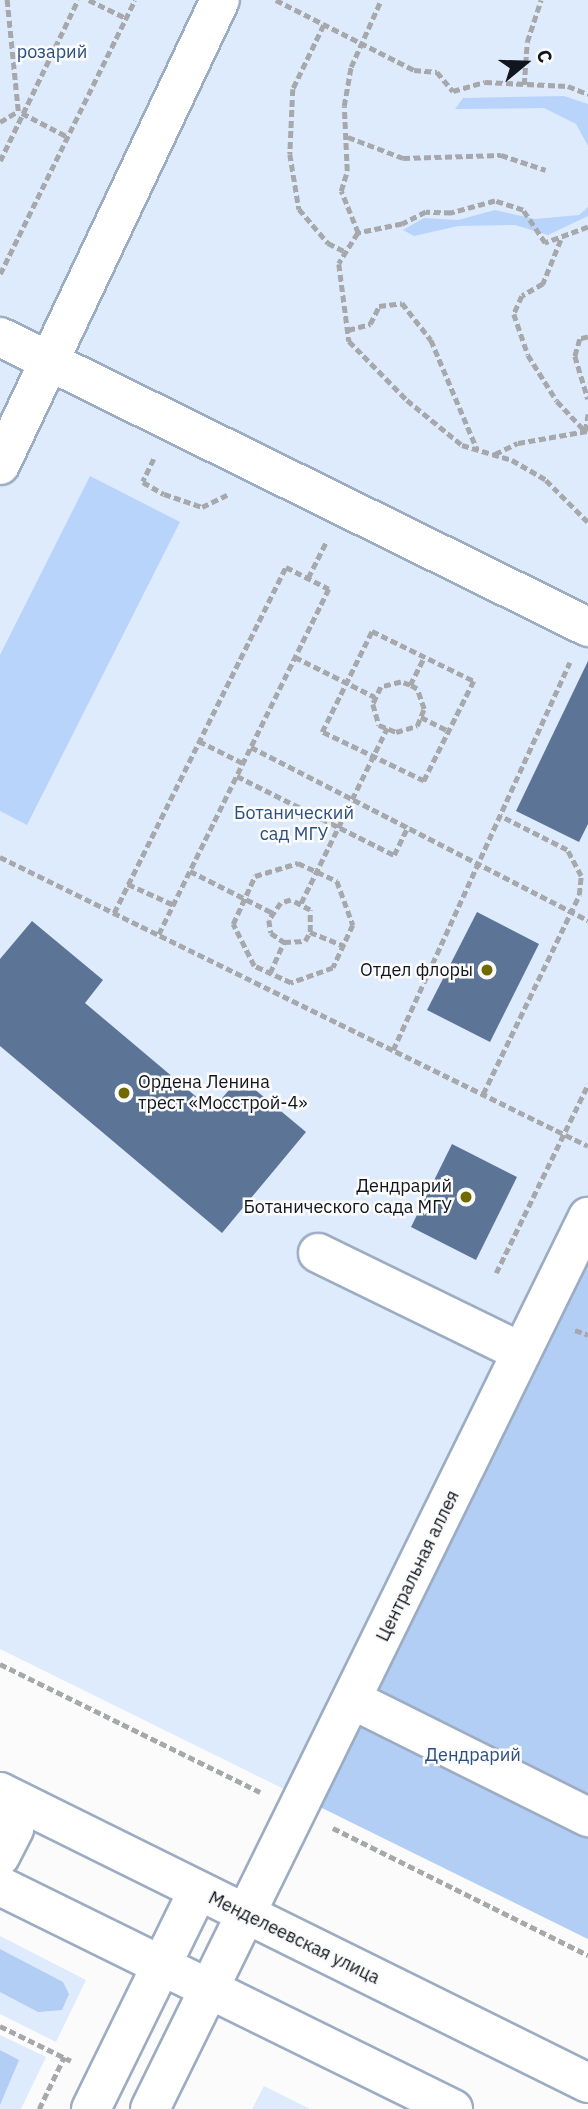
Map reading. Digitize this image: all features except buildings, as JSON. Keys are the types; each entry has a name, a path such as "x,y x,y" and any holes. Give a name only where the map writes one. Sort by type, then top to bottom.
{"street":[{"path":"0,465 220,0"},
{"path":"0,337 587,627"},
{"name":"Центральная аллея","path":"150,2109 588,1217"},
{"path":"317,1253 521,1352"},
{"path":"353,1700 588,1817"},
{"path":"0,1794 12,1813 14,1829 0,1857"},
{"name":"Менделеевская улица","path":"0,1794 588,2083"},
{"path":"0,1886 453,2109"},
{"path":"91,2109 198,1891"}],"path":[{"path":"7,0 21,112"},
{"path":"0,161 21,112 78,0"},
{"path":"89,0 126,18"},
{"path":"0,274 135,0"},
{"path":"276,0 414,70 437,72 453,91 485,82 568,86 588,94"},
{"path":"358,233 341,191 347,171 348,137 344,106 360,43 381,0"},
{"path":"524,85 527,42 541,0"},
{"path":"324,24 293,89 290,154 299,209 328,243 346,252"},
{"path":"0,122 21,112"},
{"path":"21,112 68,137"},
{"path":"348,137 403,158 501,155 546,170"},
{"path":"588,227 561,240 545,243 523,209 495,201 451,213 426,212 402,224 358,233 340,264 349,341 407,400 462,445 494,455 546,480 588,522"},
{"path":"561,240 542,284 522,296 514,314 528,355 557,401 587,431"},
{"path":"0,259 6,262"},
{"path":"348,331 370,324 379,306 402,303 431,340 477,450"},
{"path":"588,337 580,339 575,356 588,399"},
{"path":"587,431 588,414"},
{"path":"494,455 518,443 587,431"},
{"path":"143,482 202,507"},
{"path":"114,913 286,567 329,589 159,935"},
{"path":"393,1051 587,627"},
{"path":"372,631 424,657 474,681 424,781 322,732 372,631"},
{"path":"295,657 375,697"},
{"path":"410,685 424,657"},
{"path":"401,682 410,685 417,689 424,709 416,726 396,732 379,724 375,697 381,687 401,682"},
{"path":"421,717 449,731"},
{"path":"301,903 387,728"},
{"path":"199,741 243,763"},
{"path":"251,747 588,919"},
{"path":"237,776 394,855 408,826"},
{"path":"483,1094 579,895 577,861 567,850 500,816"},
{"path":"0,857 588,1146"},
{"path":"298,863 337,881 353,925 333,968 291,983 254,966 233,924 244,900 255,876 298,863"},
{"path":"190,871 273,913"},
{"path":"128,884 174,905"},
{"path":"291,900 301,903 313,920 305,941 284,942 271,933 273,913 291,900"},
{"path":"310,932 344,946"},
{"path":"270,973 284,942"},
{"path":"496,1273 588,1084"},
{"path":"39,2109 64,2057"}],"green space":[{"name":"Ботанический сад МГУ","path":"0,0 588,0 588,1939 0,1649"},
{"name":"Дендрарий","path":"588,1256 588,1939 320,1807"},
{"path":"0,1936 86,1980 56,2042 0,2014"},
{"path":"0,1949 63,1982 69,1994 62,2010 38,2012 0,1992"},
{"path":"0,2035 46,2057 21,2109 0,2109"},
{"path":"0,2050 19,2060 0,2105"},
{"path":"264,2086 310,2109 252,2109"}],"shaded area":[{"path":"564,96 588,104 588,146 576,124 544,108 455,109 463,98"},
{"path":"588,207 588,216 548,235 515,225 458,226 414,236 403,230 424,218 458,220 495,210 535,219 579,215"},
{"path":"90,476 180,522 27,825 0,811 0,655"}],"place":[{"name":"Отдел флоры","path":"487,970"},
{"name":"Ордена Ленина трест «Мосстрой-4»","path":"124,1093"},
{"name":"Дендрарий Ботанического сада МГУ","path":"466,1197"}],"park label":[{"name":"розарий","path":"52,52"}]}
